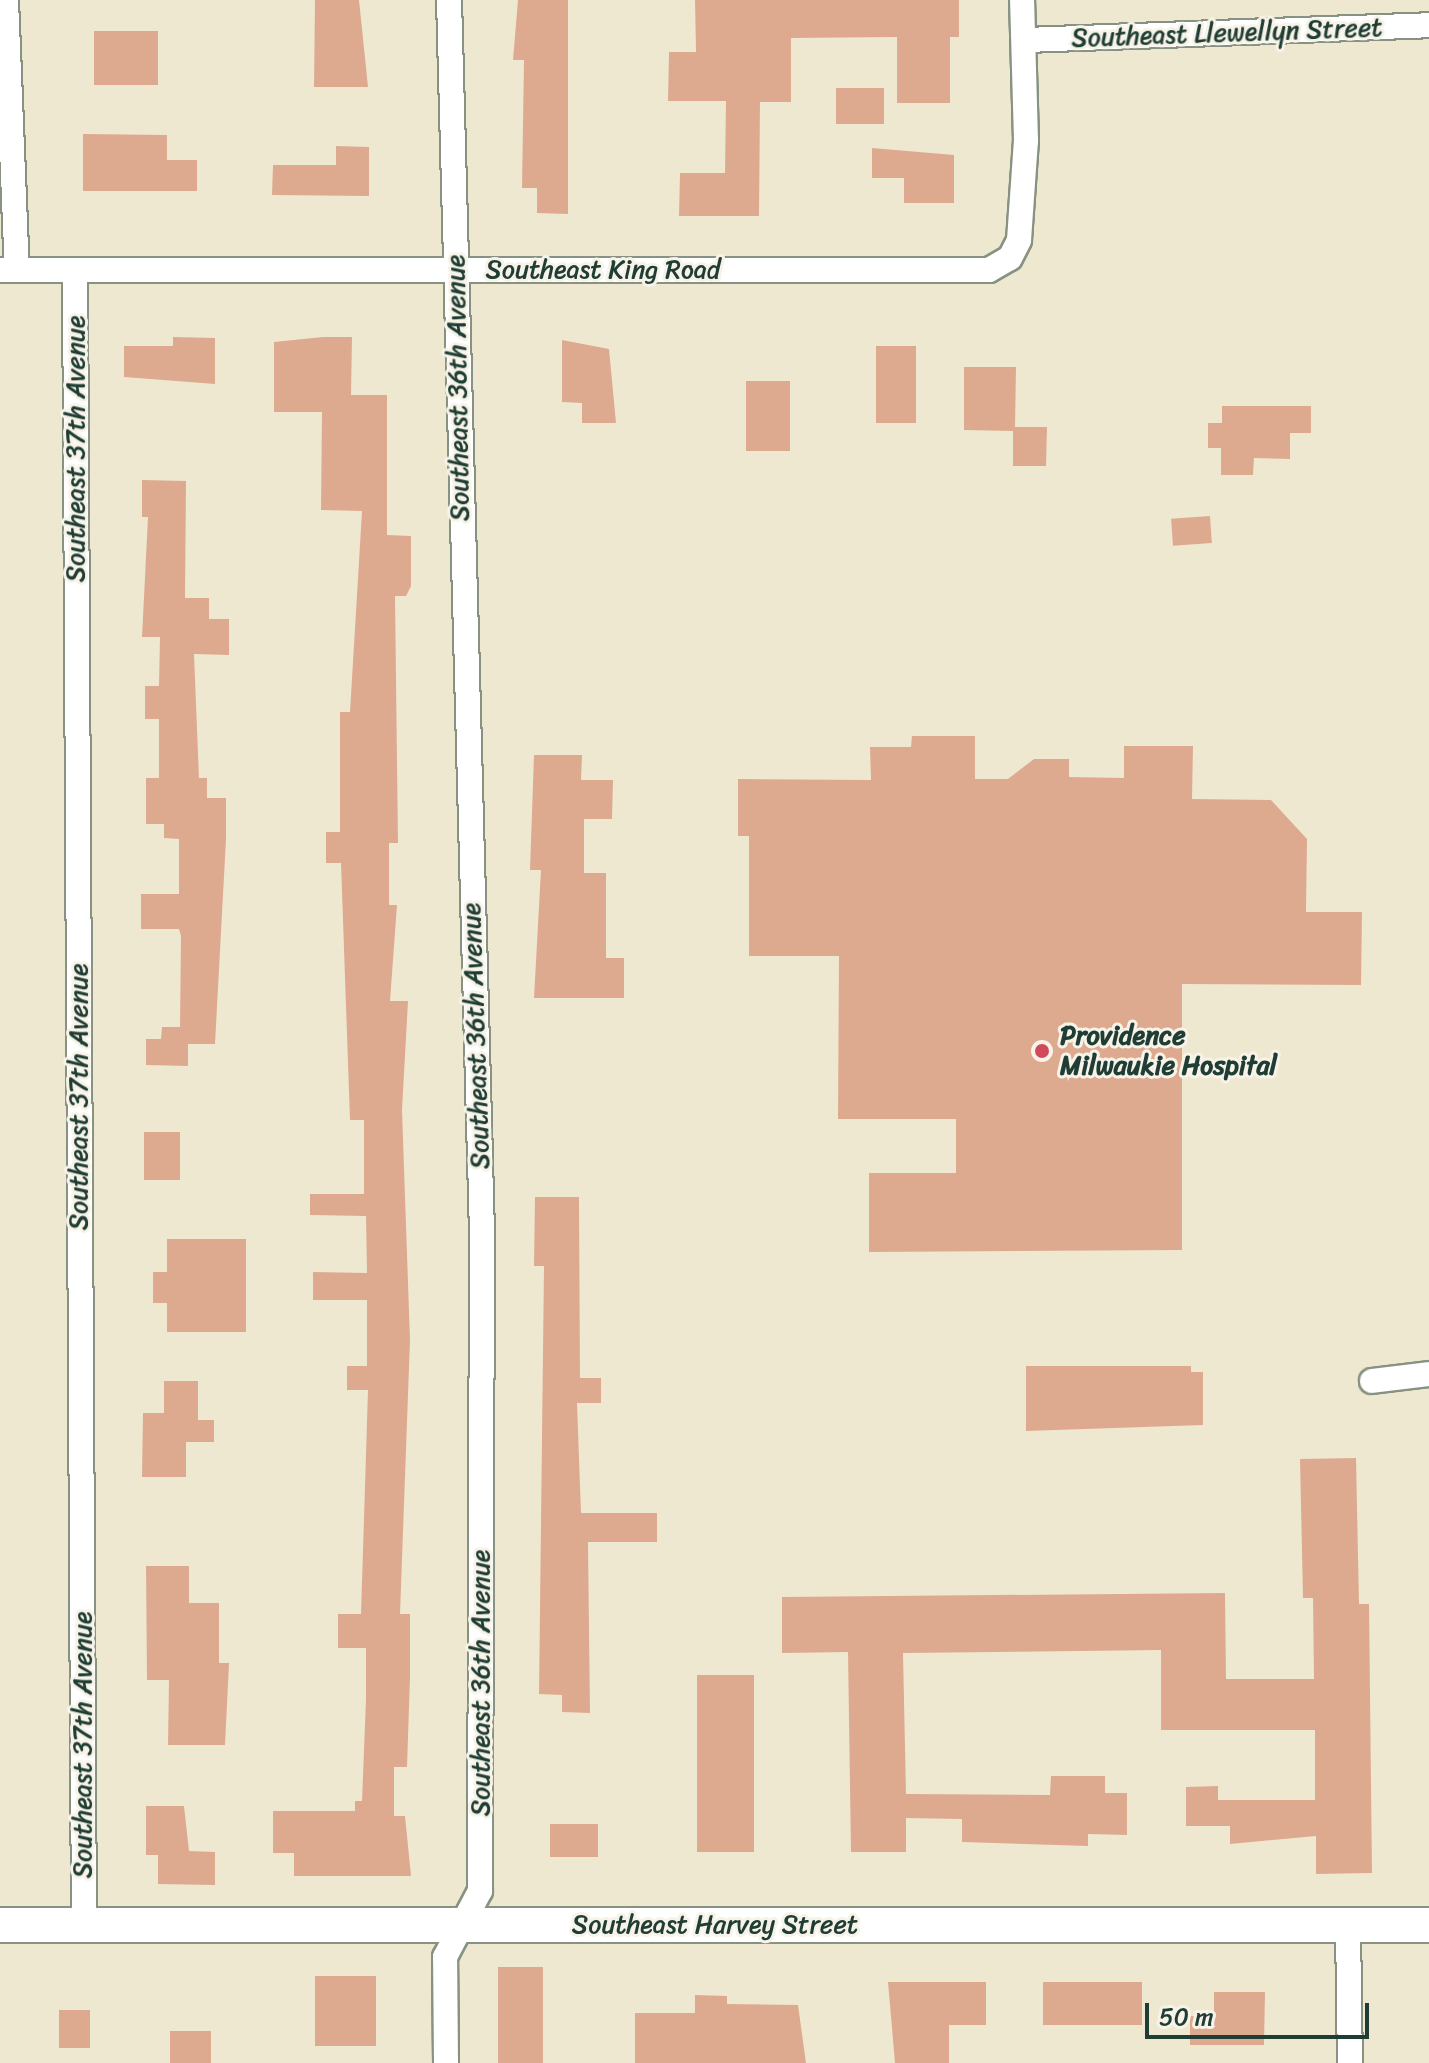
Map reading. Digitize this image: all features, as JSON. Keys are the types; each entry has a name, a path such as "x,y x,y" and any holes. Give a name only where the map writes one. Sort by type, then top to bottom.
{"street":[{"path":"6,0 8,270"},
{"name":"Southeast 36th Avenue","path":"446,2063 445,1957 480,1891 482,1234 449,0"},
{"path":"1022,0 1026,40"},
{"name":"Southeast Llewellyn Street","path":"1026,40 1429,25"},
{"name":"Southeast King Road","path":"8,270 974,271 1010,258 1026,164 1026,40"},
{"name":"Southeast 37th Avenue","path":"75,270 84,1925"},
{"path":"1372,1381 1429,1374"},
{"name":"Southeast Harvey Street","path":"0,1925 1429,1925"},
{"path":"1348,1925 1350,2063"}],"building":[{"path":"315,0 359,0 368,87 314,87"},
{"path":"518,0 568,0 568,214 537,213 537,188 522,188 524,60 513,60"},
{"path":"695,0 959,0 959,37 950,37 950,103 897,103 897,37 791,38 791,102 760,102 759,216 679,216 680,173 725,173 726,101 668,101 669,52 696,52"},
{"path":"94,31 158,31 158,85 94,85"},
{"path":"836,88 884,88 884,124 836,124"},
{"path":"83,134 167,135 167,160 197,160 197,191 83,191"},
{"path":"336,146 369,147 369,196 272,195 273,165 336,165"},
{"path":"872,148 954,155 954,203 904,203 904,178 872,178"},
{"path":"173,337 215,338 215,384 124,377 124,346 173,346"},
{"path":"352,337 351,395 387,395 387,535 411,536 411,586 406,596 395,596 398,843 389,843 389,905 397,905 390,1001 408,1001 402,1110 410,1340 400,1614 410,1614 410,1677 407,1767 394,1767 394,1816 405,1816 411,1876 294,1876 294,1853 273,1853 273,1811 355,1811 355,1801 362,1801 366,1699 366,1648 338,1648 338,1614 361,1614 368,1390 347,1390 347,1366 367,1366 367,1300 313,1300 313,1272 367,1273 366,1216 310,1215 310,1194 364,1194 364,1120 350,1120 341,863 326,863 326,832 340,832 340,712 350,712 362,511 321,510 322,412 274,412 274,342"},
{"path":"562,340 609,349 616,423 582,423 582,403 562,402"},
{"path":"876,346 916,346 916,423 876,423"},
{"path":"964,367 1016,367 1015,427 1047,427 1046,466 1013,466 1013,431 964,430"},
{"path":"746,381 790,381 790,451 746,451"},
{"path":"1222,406 1311,406 1311,433 1290,433 1290,459 1254,458 1253,475 1221,475 1221,448 1208,448 1208,423 1222,423"},
{"path":"142,480 186,481 185,598 209,598 209,619 229,619 229,655 194,654 199,778 207,778 207,798 226,798 226,839 215,1044 188,1044 188,1066 146,1065 146,1039 161,1039 162,1027 180,1027 181,936 179,929 141,929 141,894 179,894 179,839 164,838 164,824 146,824 146,778 159,778 159,719 145,719 145,686 159,686 160,637 142,637 148,517 142,517"},
{"path":"1210,516 1212,543 1173,546 1171,519"},
{"path":"912,736 975,736 975,779 1008,779 1034,759 1069,759 1069,777 1124,778 1124,746 1193,746 1192,799 1271,800 1307,839 1306,912 1362,912 1361,985 1182,984 1182,1250 869,1252 869,1173 956,1173 956,1119 838,1119 839,956 749,956 749,836 738,836 738,779 871,780 870,747 911,747"},
{"path":"534,755 582,755 581,780 613,780 612,819 584,819 584,873 606,873 606,958 624,958 624,998 534,998 541,870 530,870"},
{"path":"144,1132 180,1132 180,1180 144,1180"},
{"path":"535,1197 579,1197 580,1378 601,1378 601,1403 577,1403 581,1513 657,1513 657,1542 588,1542 590,1713 562,1712 562,1695 539,1694 544,1266 534,1266"},
{"path":"167,1239 246,1239 246,1332 167,1332 167,1303 153,1303 153,1272 167,1272"},
{"path":"1026,1366 1191,1366 1191,1372 1203,1372 1203,1425 1026,1431"},
{"path":"164,1381 198,1381 198,1420 214,1420 214,1442 186,1442 186,1477 142,1477 143,1413 164,1413"},
{"path":"1356,1458 1359,1604 1369,1604 1372,1873 1316,1874 1316,1836 1230,1844 1230,1826 1186,1826 1186,1787 1218,1786 1218,1800 1315,1800 1315,1730 1161,1730 1161,1650 903,1653 906,1794 1050,1795 1051,1776 1105,1776 1105,1793 1127,1793 1127,1835 1088,1834 1088,1846 962,1842 962,1819 906,1818 906,1852 851,1852 848,1652 782,1653 782,1597 1225,1593 1226,1679 1314,1679 1313,1598 1303,1598 1300,1459"},
{"path":"146,1566 189,1566 189,1603 219,1603 219,1663 229,1663 225,1745 168,1745 169,1680 147,1680"},
{"path":"697,1675 754,1675 754,1852 697,1852"},
{"path":"146,1806 184,1806 189,1851 215,1852 215,1885 158,1884 158,1855 146,1855"},
{"path":"550,1824 598,1824 598,1857 550,1857"},
{"path":"498,1967 543,1967 543,2063 498,2063"},
{"path":"315,1976 376,1976 376,2046 315,2046"},
{"path":"888,1982 986,1982 986,2025 949,2025 949,2063 895,2063"},
{"path":"1043,1982 1142,1982 1142,2025 1043,2025"},
{"path":"1214,1992 1265,1992 1264,2045 1190,2045 1190,2016 1214,2017"},
{"path":"695,1995 727,1996 727,2004 798,2005 806,2063 635,2063 635,2013 695,2013"},
{"path":"59,2010 90,2010 90,2048 59,2048"},
{"path":"170,2031 211,2031 211,2063 170,2063"}],"place":[{"name":"Providence Milwaukie Hospital","path":"1042,1051"}]}
